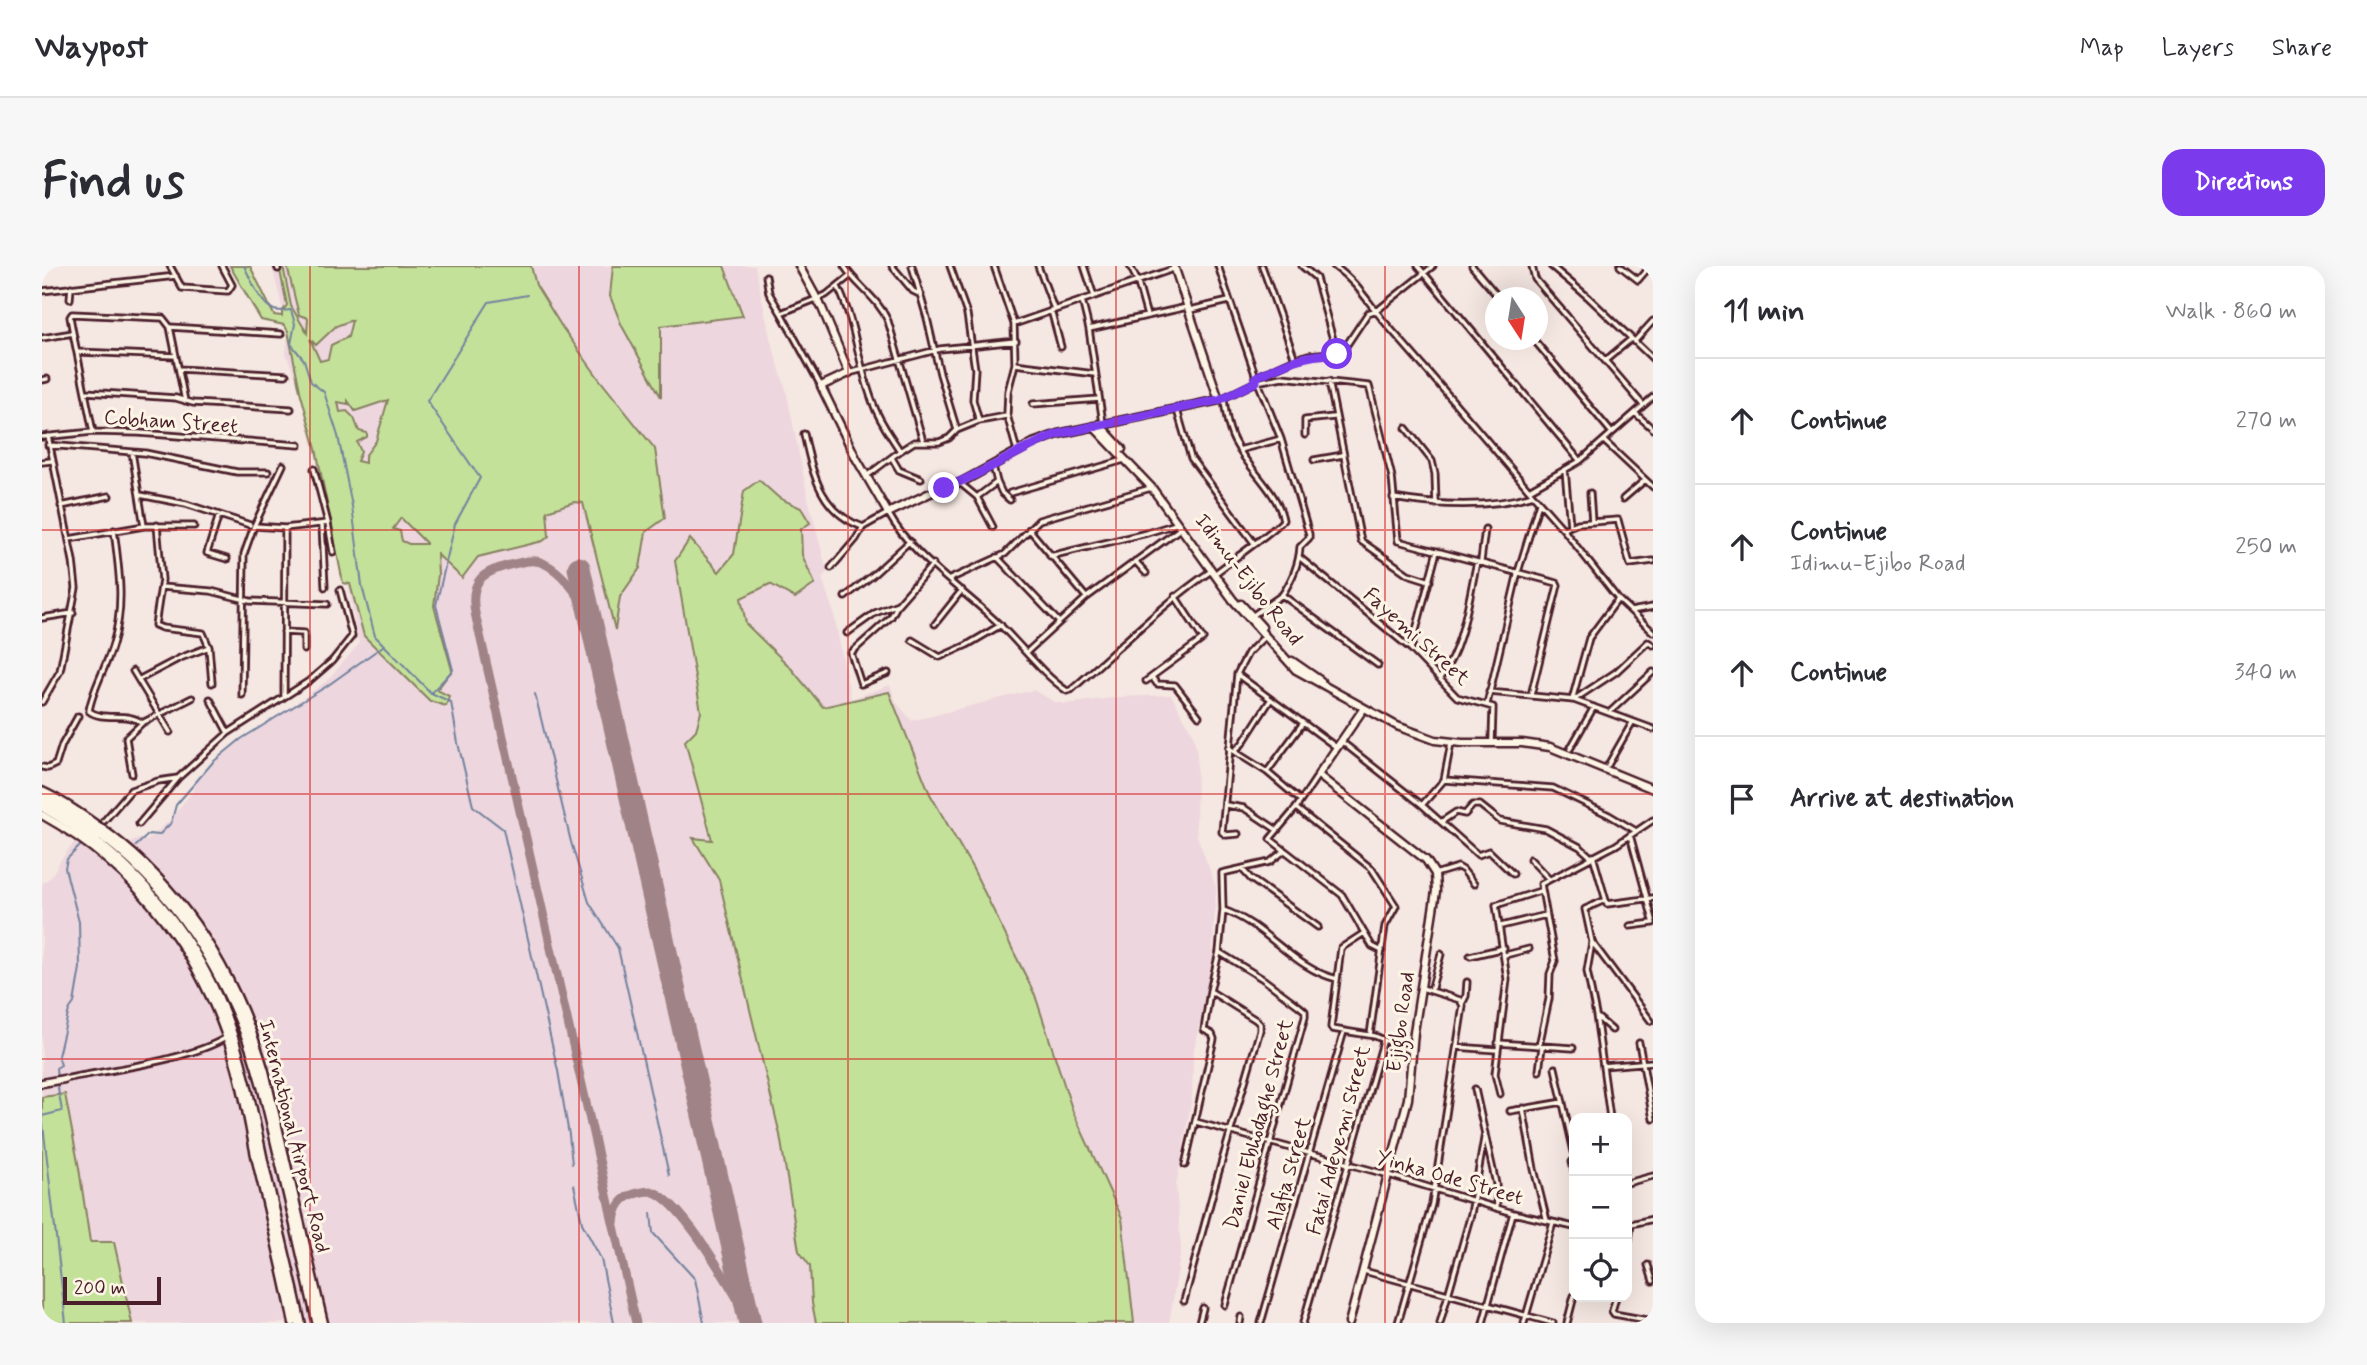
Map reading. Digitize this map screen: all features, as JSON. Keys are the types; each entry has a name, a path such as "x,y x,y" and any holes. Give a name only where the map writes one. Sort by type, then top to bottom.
{"highway":[{"name":"International Airport Road","path":"42,797 111,840 167,895 205,948 232,999 252,1050 296,1223 318,1323"},
{"name":"International Airport Road","path":"42,806 71,823 121,862 174,924 207,976 235,1048 300,1323"}],"main road":[{"path":"799,266 818,299 849,373 821,386 866,477 888,513 930,493 960,483 1017,451 1058,434 1222,399 1175,267"},
{"name":"Idimu-Ejibo Road","path":"1098,424 1126,459 1150,483"},
{"name":"Idimu-Ejibo Road","path":"1098,424 1150,483 1214,571 1298,666 1364,708 1436,736 1538,740 1570,749 1653,787"},
{"name":"Idimu-Ejibo Road","path":"1173,513 1264,637 1296,670 1396,726 1435,740 1522,743 1550,747 1653,787"},
{"path":"1364,708 1318,775 1426,860 1435,874"},
{"name":"International Airport Road","path":"42,792 58,799 118,840 169,888 211,944 235,988 254,1034 265,1071 324,1323"},
{"name":"International Airport Road","path":"42,816 70,831 104,855 155,908 185,948 212,997 230,1045 293,1323"},
{"name":"Ejigbo Road","path":"1349,1323 1408,1099 1414,1032 1436,891 1435,874"},
{"path":"42,1083 64,1079"}],"street":[{"path":"170,266 183,288 228,291 232,285 222,266"},
{"path":"844,266 885,313 923,441"},
{"path":"892,266 913,291 921,295"},
{"path":"912,266 957,430"},
{"path":"950,266 966,309 975,369 973,400 979,421"},
{"path":"994,266 1014,324 1015,364 1007,415 1017,451"},
{"path":"1038,266 1061,347"},
{"path":"1084,266 1094,296"},
{"path":"1130,266 1137,280 1147,316"},
{"path":"1218,266 1256,380 1281,439 1309,534 1309,538 1300,547 1291,581 1282,595 1252,615"},
{"path":"1262,266 1295,359"},
{"path":"1302,266 1316,278 1337,354"},
{"path":"1334,266 1361,289 1375,312 1467,415 1618,599 1653,632"},
{"path":"1418,266 1580,461"},
{"path":"831,568 856,540 863,527 888,513 897,528 933,564 1001,625 1064,689 1071,690 1175,596 1281,525 1282,514 1277,503 1239,450 1229,428 1222,399 1295,359 1344,351 1366,315 1375,312 1433,266"},
{"path":"1472,266 1490,287"},
{"path":"1532,266 1535,279 1643,405"},
{"path":"1551,266 1653,359"},
{"path":"1620,266 1638,280 1651,266"},
{"path":"1014,324 1175,267"},
{"path":"42,291 176,276"},
{"path":"766,276 769,293 821,386"},
{"path":"781,313 818,299 850,276"},
{"path":"70,299 71,286"},
{"path":"838,287 849,312 872,401 881,422 900,451"},
{"path":"1082,300 1090,329 1099,399 1098,424"},
{"path":"1090,329 1230,300"},
{"path":"93,432 70,317 72,314 167,320 185,402"},
{"path":"1606,360 1653,321"},
{"path":"170,327 281,334"},
{"path":"42,338 73,333"},
{"path":"849,373 935,350 1016,341"},
{"path":"1542,350 1612,433"},
{"path":"78,352 176,356"},
{"path":"1015,364 1095,374"},
{"path":"178,369 286,375"},
{"path":"1256,380 1290,377 1370,386 1392,477 1398,541 1558,585 1531,695"},
{"path":"1329,381 1361,541 1408,573 1430,580"},
{"path":"86,392 291,409"},
{"path":"1529,490 1580,461 1653,397"},
{"path":"1033,404 1099,399"},
{"path":"1177,410 1191,458 1254,543"},
{"path":"1635,413 1653,429"},
{"path":"866,477 914,442 939,442 949,438 957,430 979,421 1007,415"},
{"path":"1306,435 1305,420 1335,416"},
{"path":"1406,428 1432,461 1436,504"},
{"name":"Cobham Street","path":"45,436 93,432 178,435 299,445"},
{"path":"804,434 819,491 848,520 863,527"},
{"path":"42,702 60,671 73,613 75,578 45,436"},
{"path":"1239,450 1281,439"},
{"path":"1604,441 1653,487"},
{"path":"48,445 132,452 237,472 268,472"},
{"path":"132,452 144,526"},
{"path":"1314,460 1343,456"},
{"path":"892,458 900,470 921,479"},
{"path":"1010,493 1126,459"},
{"path":"42,462 51,461"},
{"path":"242,695 244,554 252,525 284,465"},
{"path":"993,466 1002,493 1010,500"},
{"path":"314,468 333,552"},
{"path":"1565,470 1570,525"},
{"path":"1623,499 1645,480"},
{"path":"977,496 997,482"},
{"path":"960,483 977,496 993,527"},
{"path":"950,579 1005,554 1039,520 1150,483"},
{"path":"1590,493 1592,522"},
{"path":"141,495 176,502 252,525 285,528 328,523"},
{"path":"1393,498 1436,504 1486,504 1533,495"},
{"path":"61,506 109,496"},
{"path":"1487,704 1518,572 1539,503"},
{"path":"219,514 207,553 227,559"},
{"path":"1563,529 1570,525 1618,520 1629,564 1653,561"},
{"path":"157,525 162,587 155,622 157,627 199,631 206,636 212,683"},
{"path":"322,525 325,587"},
{"path":"69,540 144,526 194,526"},
{"path":"1050,556 1180,526"},
{"path":"1027,652 1087,597 1180,526"},
{"path":"284,698 285,528"},
{"path":"1029,529 1087,597"},
{"path":"1440,678 1452,661 1457,646 1485,529"},
{"path":"114,530 122,588 121,611 111,653 89,711 95,715 134,718 142,723"},
{"path":"845,597 910,541"},
{"path":"1411,649 1437,551"},
{"path":"997,557 1058,622"},
{"name":"Fayemi Street","path":"1299,557 1411,649 1457,697 1494,708 1492,740"},
{"path":"1135,561 1146,573"},
{"path":"888,673 861,684 851,653 891,617 898,604 933,564"},
{"path":"162,587 211,592 250,601 324,604"},
{"path":"139,824 178,778 228,733 317,674 352,636 340,590"},
{"path":"935,624 962,590"},
{"path":"1282,595 1378,665"},
{"path":"1146,681 1203,639 1175,596"},
{"path":"1573,700 1589,638 1618,599"},
{"path":"847,633 874,613 898,604"},
{"path":"1631,611 1653,607"},
{"path":"42,618 73,613"},
{"path":"912,639 940,657 1001,625"},
{"path":"284,630 304,633 304,650"},
{"path":"1238,834 1222,834 1237,674 1248,653 1264,637"},
{"path":"1573,700 1616,672 1648,642 1653,645"},
{"path":"140,679 180,658 209,647"},
{"path":"133,671 170,732"},
{"path":"1610,712 1653,672"},
{"path":"1237,674 1422,805 1478,855 1489,851 1513,874"},
{"path":"1152,677 1157,684 1175,685 1199,716"},
{"path":"1489,692 1573,700 1653,729"},
{"path":"132,774 125,740 142,723 192,698"},
{"path":"210,699 228,733"},
{"path":"1231,750 1242,744 1271,699"},
{"path":"1570,749 1594,707"},
{"path":"42,767 48,768 56,764 62,745 78,716"},
{"path":"1267,772 1303,723"},
{"path":"1608,765 1632,723"},
{"path":"1422,805 1444,780 1451,742"},
{"path":"1231,750 1267,772 1300,800"},
{"path":"1318,775 1296,808 1270,839 1342,895 1374,949 1382,951"},
{"path":"104,821 131,790 178,778"},
{"path":"1444,780 1553,788 1636,831"},
{"path":"1441,822 1456,812 1465,814 1473,805 1480,804 1500,821 1546,829 1580,847 1592,857 1605,900 1610,905 1651,898"},
{"path":"1226,805 1244,808 1277,830"},
{"path":"1296,808 1372,869 1396,909 1385,926 1370,1035"},
{"path":"1539,1071 1550,974 1555,961 1541,884 1653,820"},
{"path":"1630,835 1651,898 1653,921 1630,926"},
{"path":"1185,1165 1214,1039 1212,1034 1204,1030 1219,952 1223,911 1222,873 1243,870 1274,860 1284,851"},
{"path":"1530,859 1549,879"},
{"path":"1435,874 1458,867 1474,884"},
{"path":"1243,870 1251,879 1318,927"},
{"path":"1500,1094 1494,1074 1507,992 1505,955 1496,903 1541,891"},
{"path":"1605,900 1585,909 1592,942 1587,965 1608,1113"},
{"path":"1223,911 1238,916 1317,973 1337,979"},
{"path":"1501,926 1546,915"},
{"name":"Fatai Adeyemi Street","path":"1303,1323 1383,1042 1378,1037 1331,1027 1341,948 1364,933"},
{"path":"1592,942 1651,1021"},
{"path":"1470,956 1504,948"},
{"path":"1505,955 1529,949"},
{"name":"Daniel Ebhodaghe Street","path":"1219,952 1263,979 1305,1011 1225,1305"},
{"path":"1431,991 1441,954"},
{"path":"1398,1323 1435,1189 1467,982"},
{"path":"1422,988 1463,1002"},
{"path":"1184,1301 1260,1024 1210,991"},
{"path":"1596,1015 1612,1030"},
{"name":"Alafia Street","path":"1261,1323 1343,1031"},
{"path":"214,1045 227,1037"},
{"path":"1383,1042 1413,1053"},
{"path":"1498,1043 1573,1048"},
{"path":"1639,1043 1653,1119"},
{"path":"64,1079 158,1060 214,1045 230,1045"},
{"path":"1457,1046 1497,1051"},
{"path":"1603,1066 1653,1062"},
{"path":"1555,1068 1569,1129"},
{"path":"1475,1089 1497,1186 1497,1207"},
{"path":"1510,1111 1563,1102"},
{"path":"1523,1108 1534,1169 1550,1222 1524,1323"},
{"name":"Yinka Ode Street","path":"1196,1122 1389,1175 1513,1213 1569,1226"},
{"path":"1440,1323 1473,1200 1485,1133"},
{"path":"1632,1182 1653,1176"},
{"path":"1483,1323 1513,1213"},
{"path":"1632,1224 1653,1219"},
{"path":"1648,1265 1653,1281"},
{"path":"1364,1271 1553,1323"},
{"path":"1567,1323 1572,1302"},
{"path":"1615,1302 1612,1311 1614,1314 1653,1321"},
{"path":"1199,1323 1203,1308"},
{"path":"1240,1323 1241,1317"}],"shaded area":[{"path":"272,266 755,266 827,572 822,578 833,611 851,699 890,685 896,702 912,721 1033,690 1055,702 1065,704 1120,697 1171,695 1193,734 1197,755 1197,836 1216,887 1212,960 1193,1054 1192,1096 1176,1186 1181,1250 1169,1323 42,1323 42,884 51,877 74,843 93,824 124,848 138,838 147,841 170,820 195,788 195,781 209,767 235,743 328,680 359,644 348,585 342,584 325,493 295,375 286,354 288,331"}],"green space":[{"path":"230,266 250,266 274,315 282,316 287,305 279,266 283,266 291,306 307,333 308,318 299,315 287,266 531,266 536,285 562,327 655,449 665,518 646,532 640,568 620,597 615,630 583,503 574,502 547,511 549,536 543,541 478,557 462,578 437,554 438,575 434,606 452,670 437,690 449,696 446,706 430,701 364,636 350,584 343,583 316,449 300,391 288,331 284,325 261,320","holes":["352,320 348,337 331,345 328,359 320,361 310,339 316,345 336,326","388,400 376,441 365,456 365,463 357,461 361,452 357,442 367,437 367,433 359,431 354,418 347,411 340,412 338,402 348,404 348,401 355,411","401,518 426,544 409,544 402,541 400,531 393,529"]},
{"path":"613,266 724,266 743,316 661,326 661,397 622,326 610,296"},
{"path":"759,480 779,498 801,508 810,523 801,529 802,555 815,584 795,598 770,584 741,598 746,624 790,667 823,707 889,692 930,794 973,869 1035,995 1073,1112 1122,1218 1134,1323 816,1323 810,1266 799,1251 780,1135 719,880 693,838 712,840 685,741 696,730 701,712 675,561 690,539 719,572 734,554 744,491"},
{"path":"65,1094 90,1242 114,1242 132,1323 42,1323 42,1097"}],"waterway":[{"path":"244,266 256,291 269,307 276,311 291,310 295,324 291,344 304,360 311,382 324,392 338,436 352,506 362,586 375,636 431,693 451,702 473,806 503,829 558,1071 572,1164"},
{"path":"431,693 453,670 436,605 455,524 480,478 427,401 489,302 527,295"},
{"path":"136,846 149,834 159,835 171,823 176,805 213,762 241,739 327,686 383,646"},
{"path":"535,694 571,842 589,902 618,948 669,1175"},
{"path":"57,1078 56,1068 61,1065 58,1056 69,1010 74,1003 80,968 79,922 65,868 67,859 80,846"},
{"path":"42,1116 62,1111 57,1083"},
{"path":"42,1116 66,1323"},
{"path":"574,1185 582,1223 601,1259 614,1323"},
{"path":"651,1213 653,1233 695,1279 704,1323"}],"taxiway":[{"path":"590,613 564,579 552,568 537,561 494,570 480,579 474,592 475,613 636,1323"},
{"path":"614,1223 619,1205 625,1198 650,1191 662,1197 676,1209 705,1246 748,1317"}],"runway":[{"path":"579,568 750,1323"}],"route":[{"path":"944,488 960,483 1033,443 1058,434 1219,400 1240,392 1256,382 1256,377 1295,359 1308,355 1337,354"}]}
